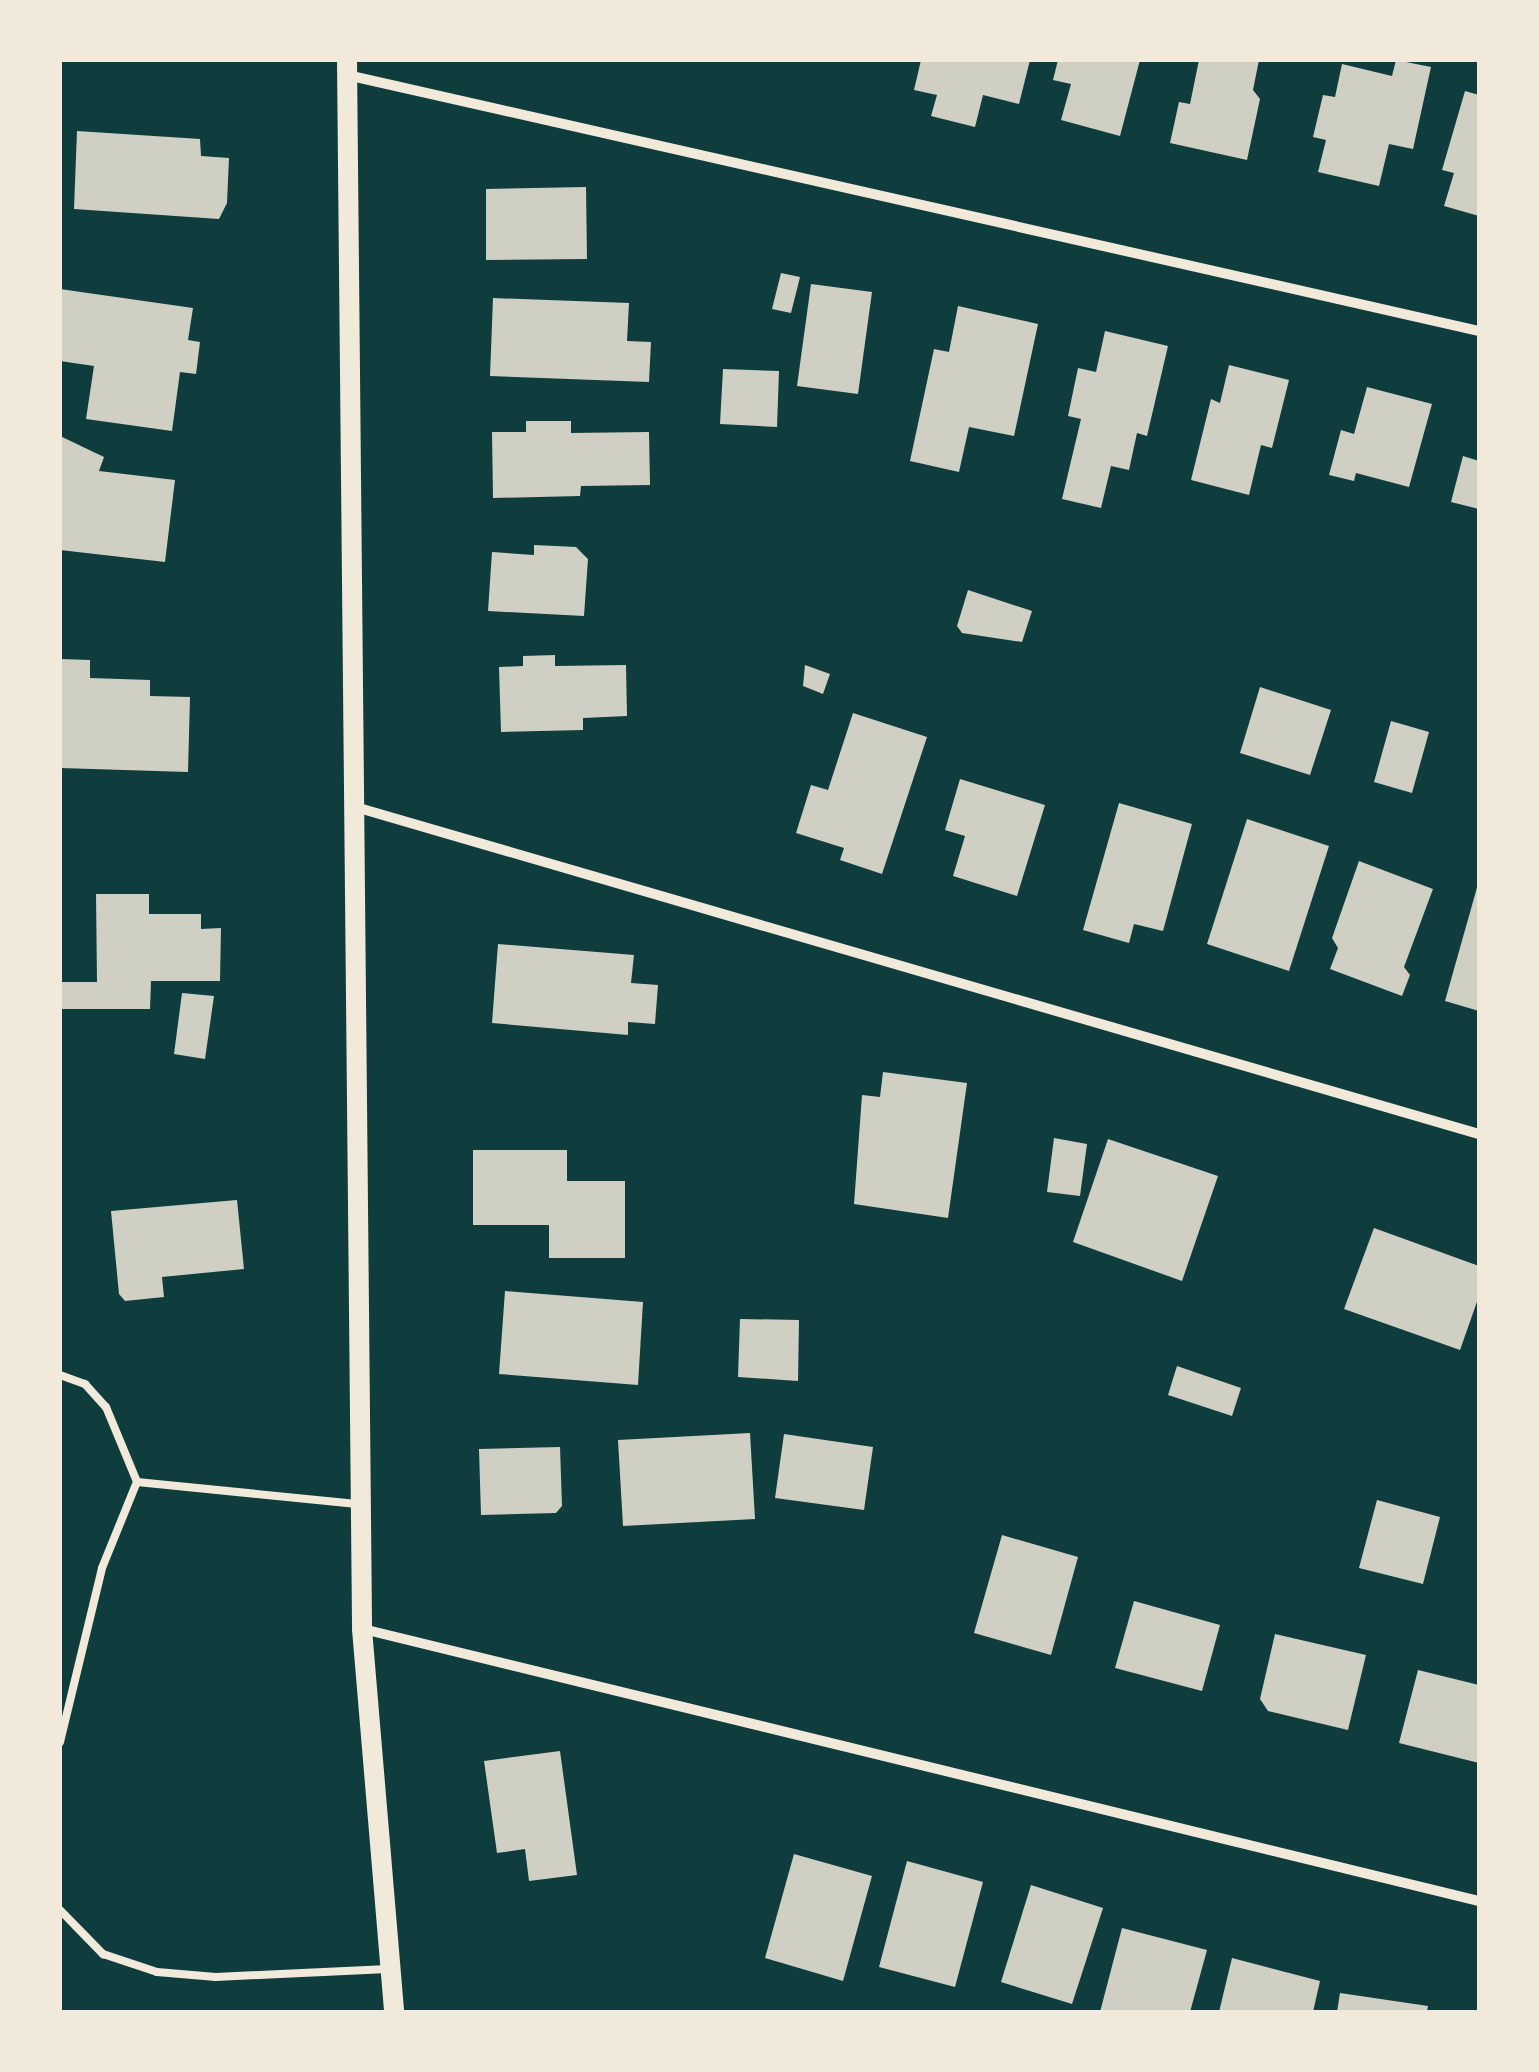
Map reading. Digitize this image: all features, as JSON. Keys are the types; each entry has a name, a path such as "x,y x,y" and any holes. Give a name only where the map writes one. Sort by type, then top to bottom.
{"main road":[{"path":"347,68 351,806 362,1629 394,2012"}],"street":[{"path":"347,68 1479,332"},
{"path":"351,806 1479,1134"},
{"path":"362,1629 1479,1901"}],"lane":[{"path":"60,1376 85,1384 106,1407 137,1482 102,1568 60,1742"},
{"path":"137,1482 360,1504"},
{"path":"60,1910 103,1954 156,1972 216,1978 392,1969"}],"building":[{"path":"921,60 1030,60 1019,104 983,95 975,127 931,116 937,95 914,90"},
{"path":"1058,60 1140,60 1120,136 1061,120 1071,84 1053,80"},
{"path":"1199,60 1259,60 1253,90 1260,99 1247,160 1170,143 1179,102 1190,104"},
{"path":"1396,60 1431,67 1413,149 1389,144 1379,186 1318,172 1326,140 1313,137 1323,95 1335,97 1342,64 1392,76"},
{"path":"1465,91 1479,95 1479,216 1444,206 1454,173 1442,170"},
{"path":"77,131 200,139 201,156 229,158 227,203 219,219 74,209"},
{"path":"586,187 587,259 486,260 486,189"},
{"path":"781,273 800,277 791,313 772,309"},
{"path":"811,284 872,292 858,394 797,386"},
{"path":"60,289 193,308 188,340 200,342 196,374 180,372 172,431 86,419 94,366 60,361"},
{"path":"493,298 629,303 627,341 651,342 649,382 490,376"},
{"path":"958,306 1038,324 1014,436 969,427 959,472 910,461 934,349 949,352"},
{"path":"1105,331 1168,346 1147,436 1137,433 1129,470 1111,466 1101,508 1062,499 1081,419 1068,416 1078,368 1096,372"},
{"path":"1229,365 1289,380 1272,448 1261,445 1249,495 1191,480 1211,399 1220,403"},
{"path":"723,369 779,371 777,427 720,424"},
{"path":"1367,387 1432,404 1409,487 1356,473 1354,481 1329,475 1341,430 1354,434"},
{"path":"526,421 571,421 571,433 649,432 650,485 581,486 580,496 493,498 492,432 526,432"},
{"path":"60,436 104,457 99,471 175,480 165,562 60,550"},
{"path":"1463,456 1479,461 1479,509 1451,502"},
{"path":"534,545 576,547 588,559 584,616 488,611 492,552 534,555"},
{"path":"968,590 1032,611 1022,642 962,633 957,626"},
{"path":"555,655 555,666 626,665 627,716 583,718 583,730 501,732 499,667 523,666 523,656"},
{"path":"60,659 90,660 90,678 150,680 150,696 190,697 188,772 60,768"},
{"path":"805,665 830,674 823,694 803,686"},
{"path":"1260,687 1331,710 1310,775 1240,753"},
{"path":"853,713 927,737 882,874 840,860 844,848 796,833 811,785 828,790"},
{"path":"1391,721 1429,732 1412,793 1374,782"},
{"path":"960,779 1045,805 1017,896 953,876 965,836 945,830"},
{"path":"1119,803 1192,824 1163,931 1134,924 1129,943 1083,930"},
{"path":"1247,819 1329,846 1289,971 1207,944"},
{"path":"1359,861 1433,889 1404,967 1410,975 1402,996 1330,969 1338,948 1332,938"},
{"path":"1479,884 1479,1011 1445,1001"},
{"path":"96,894 149,894 149,914 201,914 201,929 221,928 220,981 151,981 150,1009 61,1009 61,982 97,982"},
{"path":"498,944 634,955 631,983 658,985 655,1024 628,1022 628,1035 492,1023"},
{"path":"182,993 214,996 205,1059 174,1054"},
{"path":"883,1072 967,1083 948,1218 854,1204 862,1095 880,1097"},
{"path":"1054,1138 1087,1144 1080,1196 1047,1192"},
{"path":"1108,1139 1218,1176 1182,1281 1073,1242"},
{"path":"473,1150 567,1150 567,1181 625,1181 625,1258 549,1258 549,1225 473,1225"},
{"path":"237,1200 244,1269 162,1277 164,1297 125,1301 119,1294 111,1211"},
{"path":"1374,1228 1479,1266 1479,1296 1460,1350 1344,1309"},
{"path":"505,1291 643,1302 638,1385 499,1374"},
{"path":"740,1319 799,1320 798,1381 738,1377"},
{"path":"1177,1366 1241,1388 1232,1416 1168,1395"},
{"path":"750,1433 755,1519 623,1526 618,1440"},
{"path":"784,1434 873,1447 864,1510 775,1498"},
{"path":"560,1447 562,1506 556,1513 481,1515 479,1449"},
{"path":"1377,1500 1440,1517 1423,1584 1359,1568"},
{"path":"1002,1535 1078,1557 1051,1655 974,1633"},
{"path":"1134,1601 1220,1625 1202,1691 1115,1668"},
{"path":"1275,1634 1366,1655 1348,1730 1268,1711 1260,1699"},
{"path":"1418,1670 1479,1685 1479,1763 1399,1743"},
{"path":"560,1751 577,1875 529,1881 525,1849 497,1853 484,1761"},
{"path":"794,1854 872,1876 843,1981 765,1958"},
{"path":"907,1861 983,1882 955,1987 879,1967"},
{"path":"1031,1885 1103,1908 1072,2004 1001,1982"},
{"path":"1122,1928 1207,1950 1190,2012 1100,2012"},
{"path":"1232,1958 1320,1981 1313,2012 1219,2012"},
{"path":"1340,1993 1428,2006 1427,2012 1337,2012"}]}
